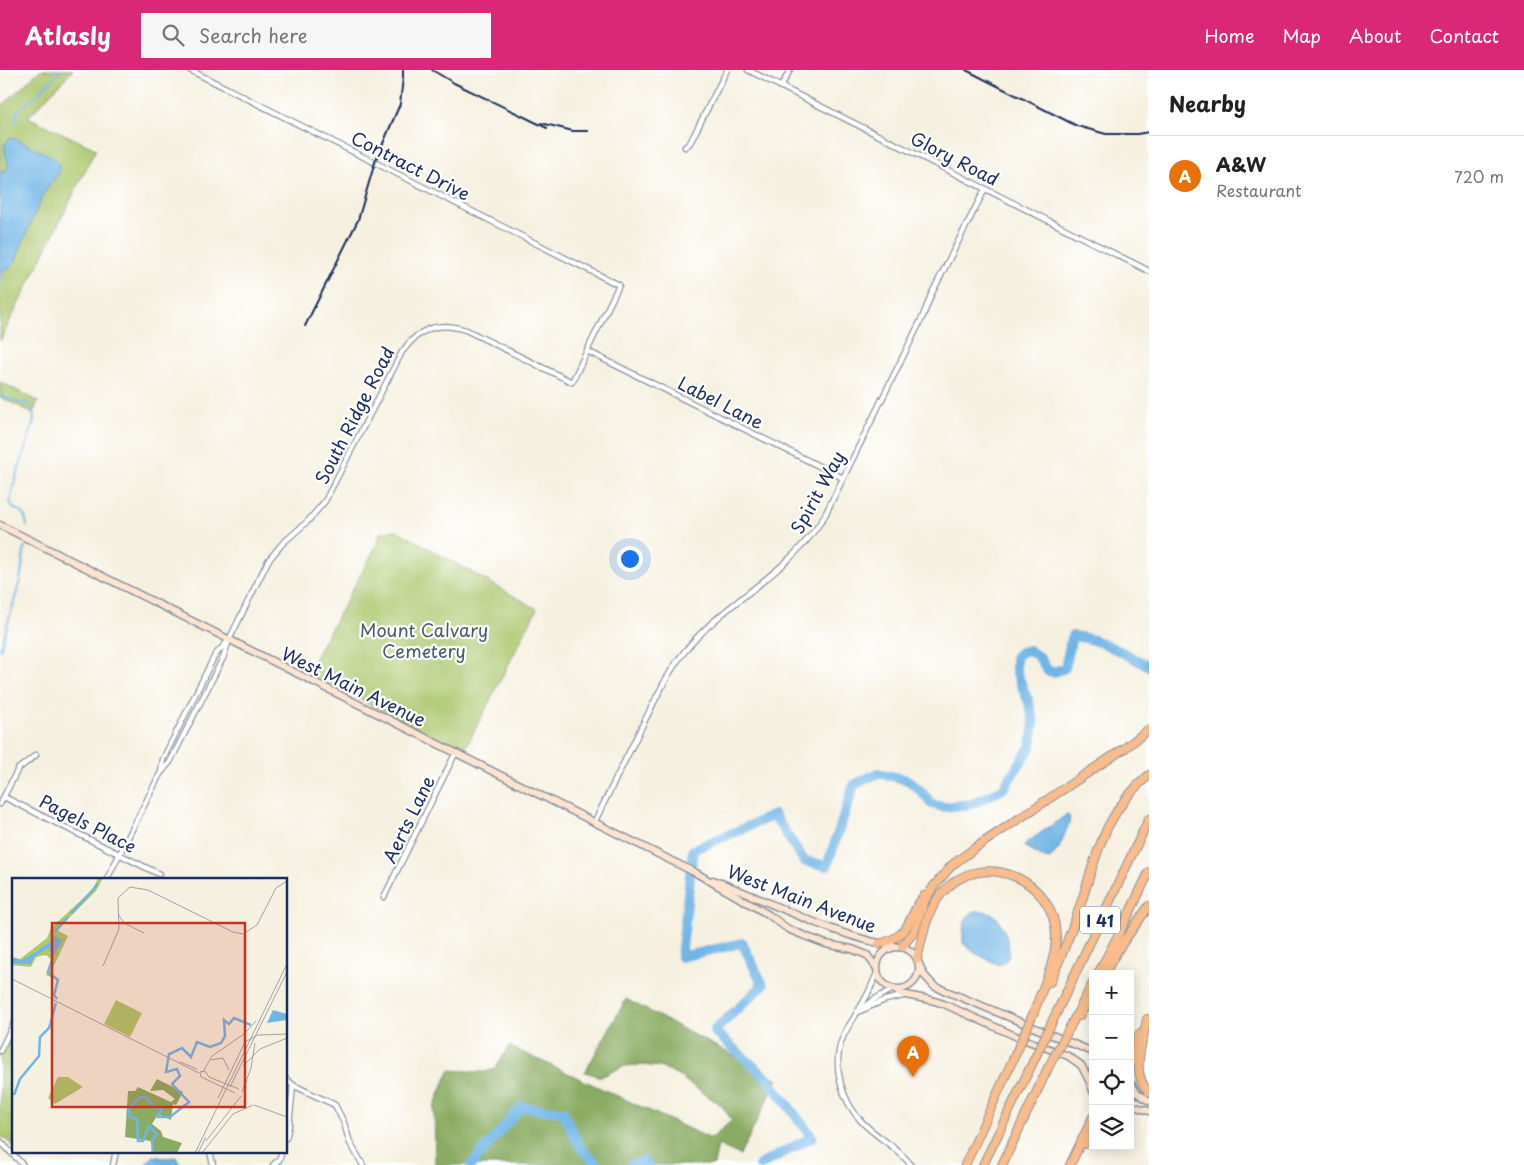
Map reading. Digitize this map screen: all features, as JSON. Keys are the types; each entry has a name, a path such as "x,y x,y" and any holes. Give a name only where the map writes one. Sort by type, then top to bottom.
{"highway":[{"path":"879,944 890,941 904,931 922,897 963,855 1125,748 1149,729"},
{"path":"965,1165 1034,1012 1064,952 1102,836 1123,802 1147,776"},
{"name":"I 41","path":"983,1165 1149,819"},
{"path":"918,961 930,910 951,884 975,873 990,871 1005,872 1017,877 1028,883 1044,899 1054,919 1056,935 1053,960 1034,1012"},
{"name":"I 41","path":"1100,970 1149,872"},
{"path":"901,947 914,932 925,900 934,886"},
{"path":"1106,970 1118,948 1149,906"},
{"path":"1002,1165 1048,1068 1089,991"},
{"path":"1070,1027 1089,1002"},
{"path":"1132,1060 1138,1037 1148,1018"},
{"path":"1148,1018 1139,1064 1142,1084 1149,1092"},
{"path":"1072,1165 1089,1126"},
{"path":"1072,1165 1089,1138"}],"main road":[{"name":"West Main Avenue","path":"0,525 696,873 819,924 879,944 901,947"},
{"name":"West Main Avenue","path":"696,873 788,929 826,944 852,948 867,954 876,970"},
{"path":"1089,1050 934,986 928,981 913,954 901,947 886,950 878,960 876,970 882,984 901,994 944,1004 1012,1035 1068,1056 1081,1065 1089,1080"},
{"path":"893,989 908,987 913,983 917,978 918,961"},
{"path":"1134,1088 1149,1101"},
{"path":"1134,1106 1149,1111"}],"street":[{"name":"Contract Drive","path":"190,70 619,285"},
{"path":"685,147 690,144 727,70"},
{"name":"Glory Road","path":"748,70 1149,271"},
{"path":"781,87 790,70"},
{"name":"Spirit Way","path":"594,823 672,668 685,650 708,626 786,563 802,547 824,517 923,316 931,295 985,189"},
{"name":"South Ridge Road","path":"108,878 160,774 170,762 223,658 229,640 268,561 282,544 308,521 325,501 410,340 421,332 437,326 453,326 466,330 572,382 619,285"},
{"name":"Label Lane","path":"588,351 843,478"},
{"name":"South Ridge Road","path":"160,774 163,759 215,655 229,640"},
{"name":"Aerts Lane","path":"384,897 455,754"},
{"path":"0,804 18,769 36,755"},
{"name":"Pagels Place","path":"4,797 159,874"},
{"path":"876,970 858,1013 843,1037 839,1050 838,1066 843,1091 849,1104 862,1121 900,1153 911,1165"},
{"path":"858,1013 875,999 893,989"},
{"path":"858,1013 893,997 909,995"},
{"path":"0,1051 12,1027"},
{"path":"288,1081 335,1105 344,1123 350,1143 363,1165"},
{"path":"288,1129 293,1085"},
{"path":"0,1141 23,1165"},
{"path":"113,1165 116,1152"},
{"path":"210,1152 213,1165"},
{"path":"273,1165 279,1160 282,1152"}],"green space":[{"path":"40,70 73,70 28,117 96,149 0,341 0,103 3,105"},
{"path":"0,382 38,401 33,413 0,397"},
{"name":"Mount Calvary Cemetery","path":"396,530 537,609 463,753 307,672 378,543 380,533"},
{"path":"626,999 778,1079 740,1155 718,1145 714,1165 435,1165 434,1107 449,1070 484,1072 495,1069 509,1046 711,1139 732,1120 722,1106 680,1077 660,1067 641,1065 624,1066 601,1077 585,1072"},
{"path":"12,1031 12,1144 0,1135 0,1056"}],"water":[{"path":"10,138 51,156 59,163 59,172 46,190 15,262 8,270 0,269 0,173 6,170 8,166 5,143"},
{"path":"1066,815 1070,818 1069,823 1059,848 1050,859 1042,857 1025,847 1025,844"},
{"path":"975,911 991,913 1002,926 1009,952 1006,960 999,965 973,952 963,943 965,921"},
{"path":"154,1156 164,1158 176,1157 181,1165 147,1165 147,1162"}],"waterway":[{"path":"14,124 17,119 16,114 20,108 38,94 61,70"},
{"path":"0,283 4,268"},
{"path":"0,395 20,403 27,403 33,409 34,421 10,502 14,509 24,514 27,526"},
{"path":"0,650 20,581 25,546"},
{"path":"760,1165 812,1137 767,1078 714,1031 763,985 742,943 681,957 693,850 774,815 804,861 827,866 854,785 878,773 908,780 932,804 943,807 972,804 1003,789 1031,746 1034,722 1029,703 1016,671 1016,656 1021,652 1029,650 1039,657 1048,671 1054,672 1065,668 1072,636 1082,637 1102,643 1149,666"},
{"path":"471,1165 521,1107 563,1112 580,1147 598,1165"},
{"path":"631,1165 644,1161 648,1165"}],"railway":[{"path":"305,326 358,220 375,162 400,104 403,70"},
{"path":"432,70 454,83 547,128"},
{"path":"966,70 1077,126 1106,134 1149,132"},
{"path":"541,123 573,131 588,131"}],"place":[{"name":"A&W","path":"913,1077"}]}
